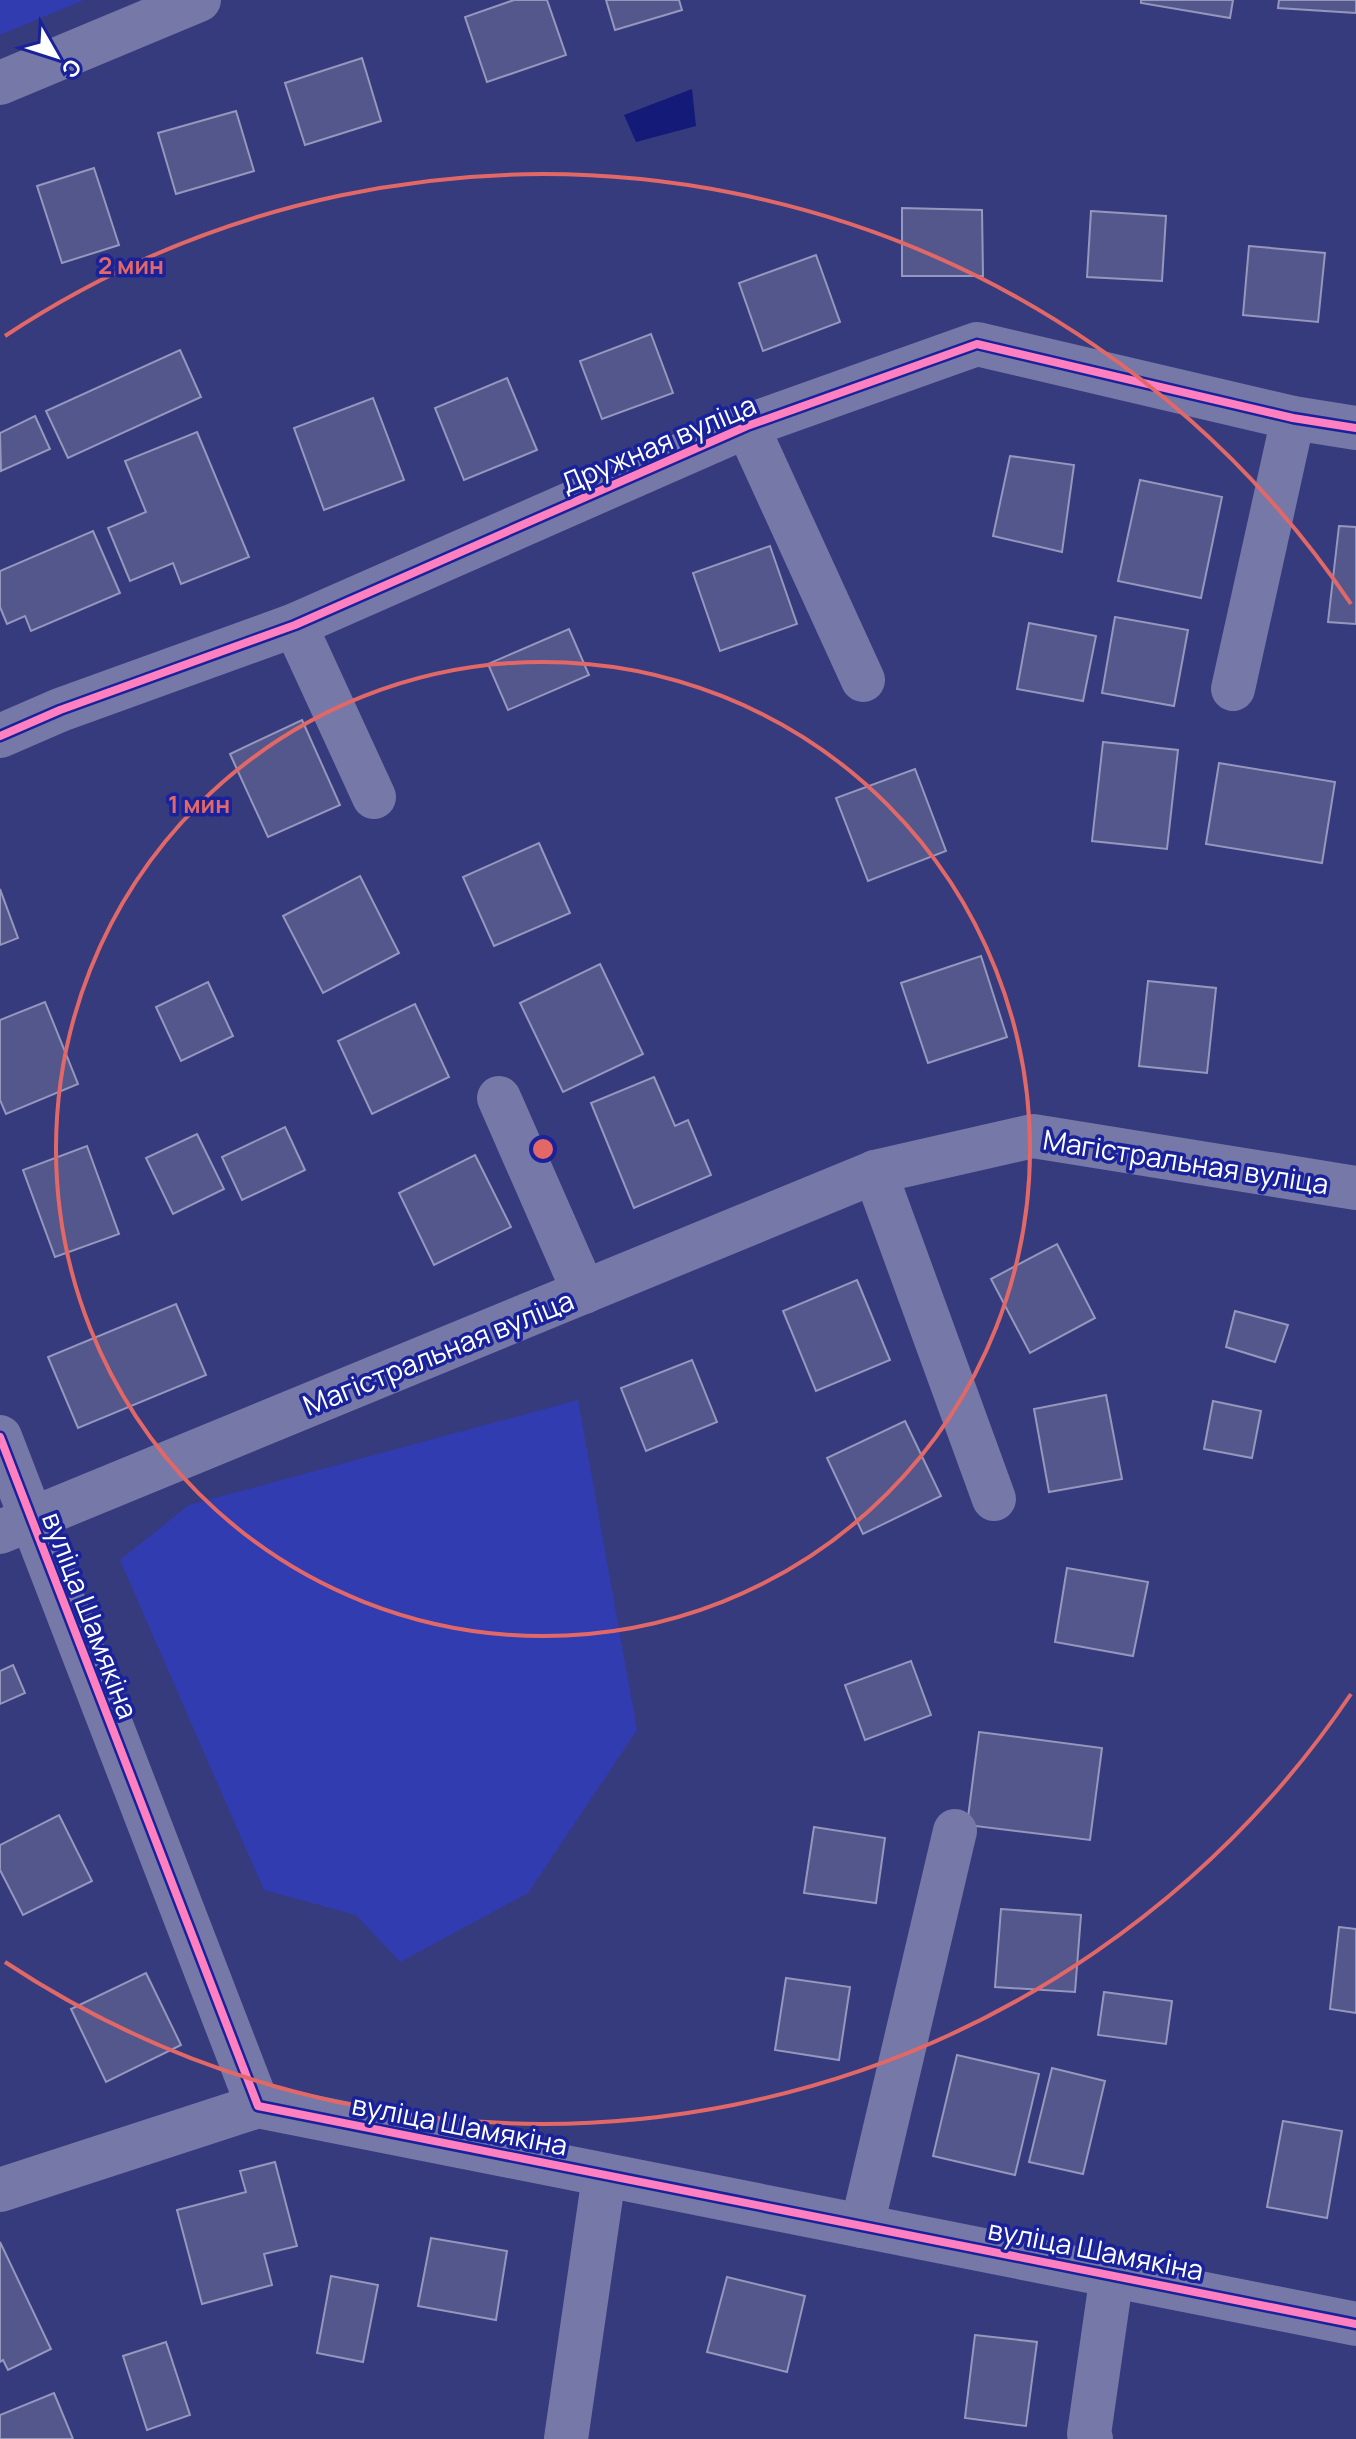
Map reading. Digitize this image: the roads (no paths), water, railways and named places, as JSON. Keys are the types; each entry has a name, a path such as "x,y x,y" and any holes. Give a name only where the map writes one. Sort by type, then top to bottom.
{"street":[{"path":"0,83 199,0"},
{"name":"Дружная вуліца","path":"0,736 60,710 295,625 747,426 977,344 1293,418 1356,428"},
{"path":"1233,689 1293,418"},
{"path":"747,426 863,680"},
{"path":"295,625 374,797"},
{"path":"499,1098 584,1292"},
{"name":"Магістральная вуліца","path":"15,1526 875,1172 1033,1136 1356,1188"},
{"path":"875,1172 994,1499"},
{"name":"вуліца Шамякіна","path":"0,1437 15,1526 258,2106"},
{"path":"862,2226 955,1831"},
{"name":"вуліца Шамякіна","path":"0,2190 258,2106 1356,2324"},
{"path":"566,2439 604,2176"},
{"path":"1091,2439 1089,2434 1112,2274"}]}
